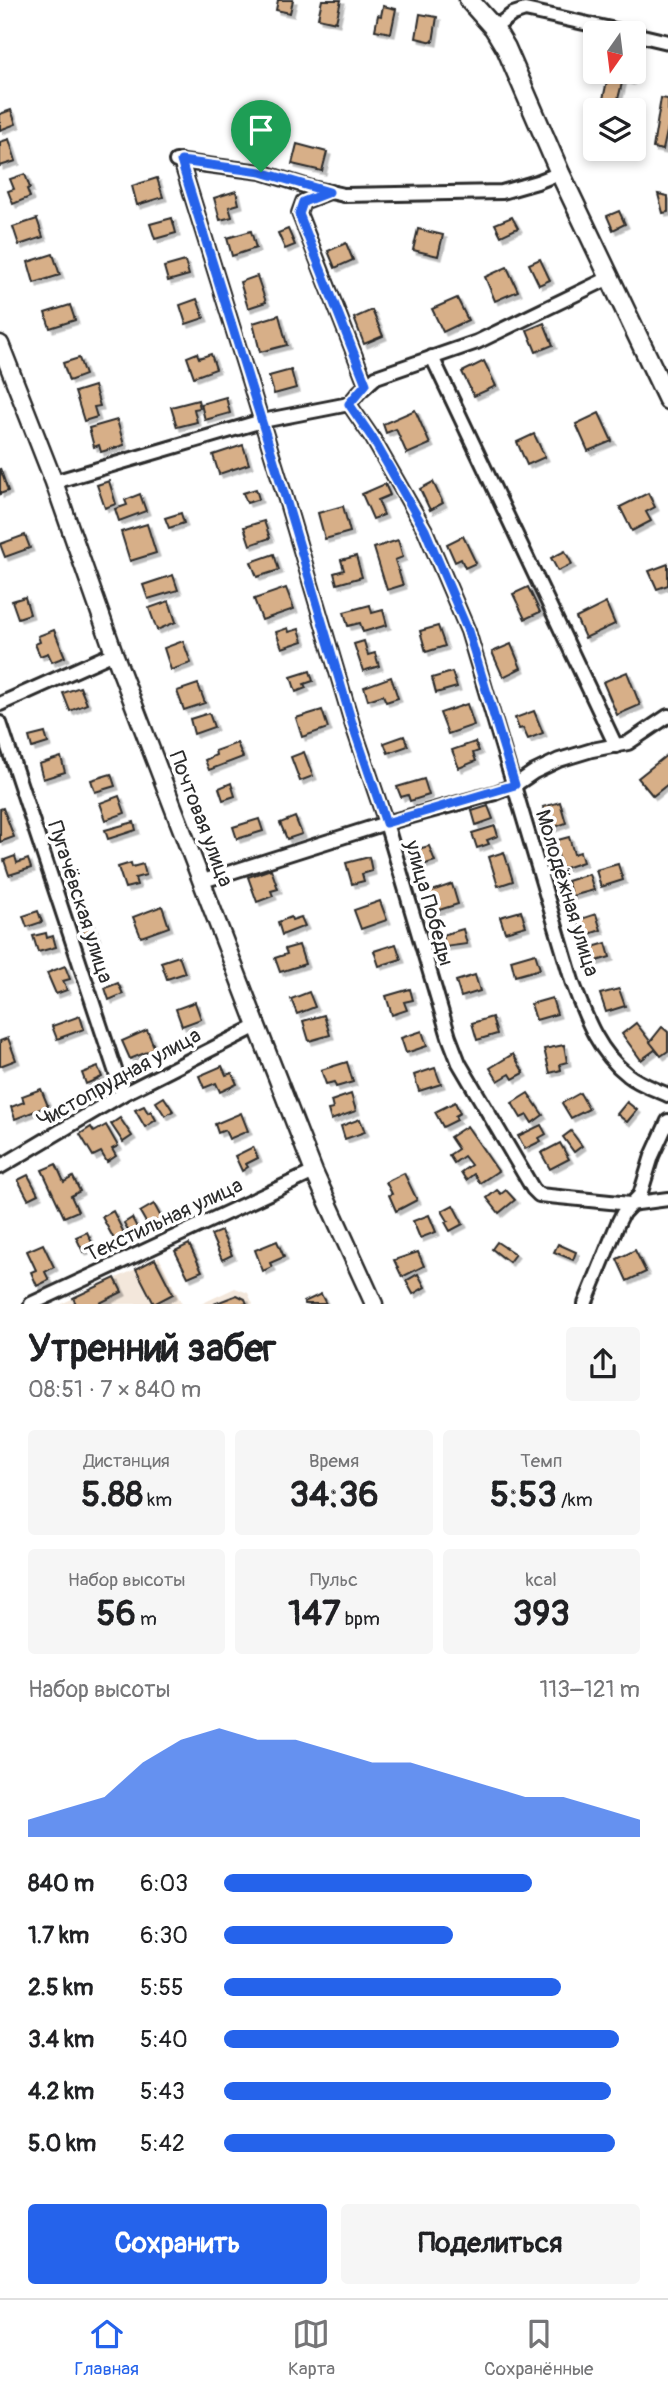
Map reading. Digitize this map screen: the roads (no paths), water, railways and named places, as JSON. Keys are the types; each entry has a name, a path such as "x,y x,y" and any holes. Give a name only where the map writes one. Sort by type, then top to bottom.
{"main road":[{"path":"469,0 494,28 517,71 560,173 668,400"}],"street":[{"path":"494,28 513,14 525,10 583,23"},
{"path":"646,38 668,43"},
{"name":"улица Победы","path":"329,192 261,172 176,161 262,421 352,723 386,823 459,1063 539,1195 630,1204 668,1199"},
{"path":"366,384 299,214 303,202 329,192 371,195 502,192 560,173"},
{"path":"54,482 262,421 349,404 366,384 376,377 477,342 609,278"},
{"name":"Почтовая улица","path":"0,344 54,482 114,653 257,1026 314,1171 374,1304"},
{"path":"432,357 616,746"},
{"name":"Молодёжная улица","path":"349,404 373,439 425,530 468,631 572,981 588,1022 600,1045 630,1077 668,1095"},
{"path":"0,704 114,653"},
{"path":"202,881 515,785 559,760 628,743 668,716"},
{"name":"Пугачёвская улица","path":"0,723 123,1094"},
{"name":"Чистопрудная улица","path":"0,1167 123,1094 257,1026"},
{"path":"585,1304 618,1223 630,1204 640,1195 668,1121"},
{"name":"Текстильная улица","path":"31,1304 314,1171"}]}
